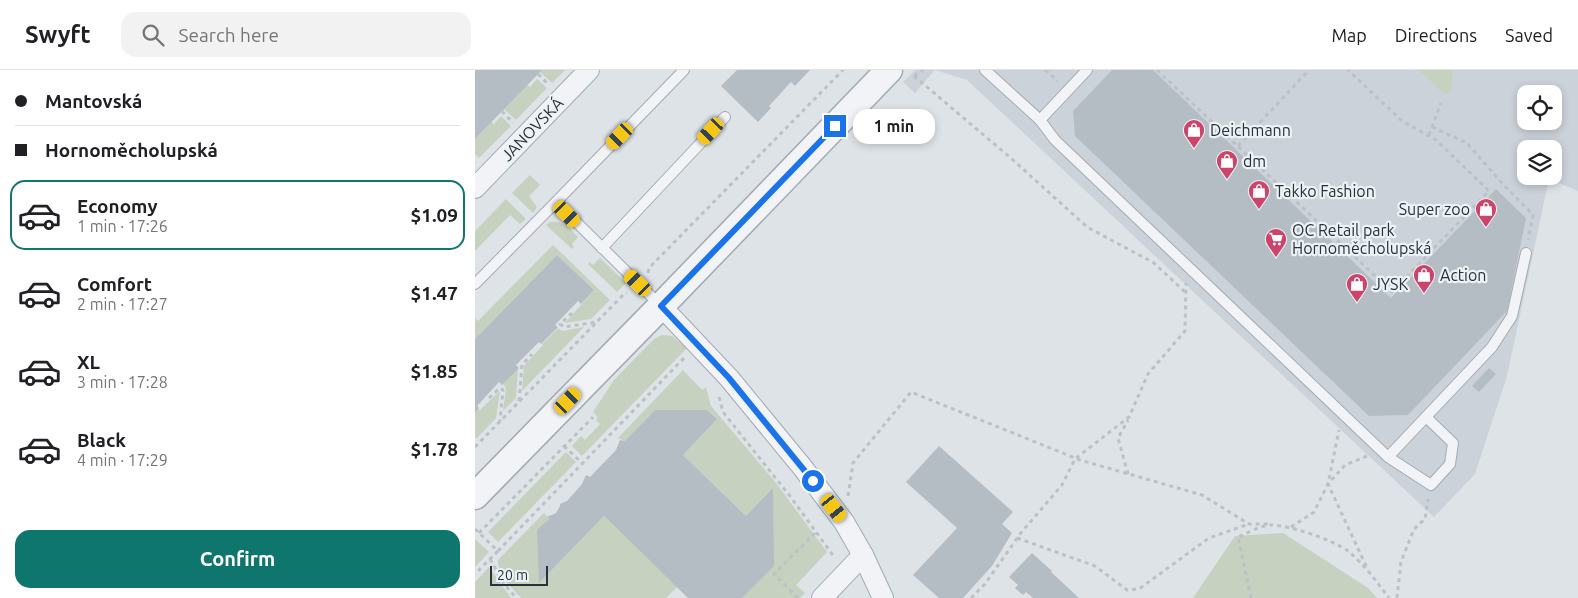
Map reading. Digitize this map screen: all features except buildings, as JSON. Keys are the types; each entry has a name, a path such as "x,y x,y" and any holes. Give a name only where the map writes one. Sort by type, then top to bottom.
{"street":[{"name":"JANOVSKÁ","path":"475,188 589,70"},
{"path":"475,496 661,306 902,73"},
{"path":"661,306 729,378 845,522 883,598"},
{"path":"822,598 863,555"}],"lane":[{"path":"475,284 683,70"},
{"path":"985,70 1040,120 1055,140 1385,454 1431,485 1449,464 1453,443 1426,417"},
{"path":"1040,120 1087,70"},
{"path":"602,248 725,117"},
{"path":"556,202 661,306"},
{"path":"1385,454 1426,417 1491,347 1512,316 1526,253"}],"path":[{"path":"476,444 500,422 624,294 629,292 648,273 649,268 843,70"},
{"path":"902,73 907,70"},
{"path":"902,73 923,70"},
{"path":"1045,70 1057,81 1063,76"},
{"path":"1157,70 1392,292 1489,191 1436,140 1402,121 1348,70"},
{"path":"1238,146 1309,70"},
{"path":"902,73 1011,159 1087,227 1154,263 1185,293"},
{"path":"538,74 553,89"},
{"path":"1429,135 1441,103"},
{"path":"502,111 517,126"},
{"path":"1432,127 1467,143 1499,181 1533,215 1526,253"},
{"path":"1128,474 1119,438 1148,374 1185,331 1187,265"},
{"path":"572,313 560,324 564,327 598,322"},
{"path":"519,402 522,365 532,354"},
{"path":"475,574 688,354"},
{"path":"489,398 500,388 503,390 500,422"},
{"path":"717,392 721,410 817,531 837,563 828,574 837,583"},
{"path":"845,522 853,464 911,392 1075,459 1203,495 1249,524"},
{"path":"1291,528 1314,512 1328,484 1343,413"},
{"path":"479,533 593,417"},
{"path":"971,598 985,584 1017,538 1062,485 1075,459 1129,417"},
{"path":"565,446 583,464"},
{"path":"1328,484 1345,465 1385,454"},
{"path":"1328,484 1370,572"},
{"path":"1397,598 1401,562 1414,529 1425,519 1431,485"},
{"path":"1017,538 1095,566 1127,590 1139,589 1209,538 1249,524 1269,524 1317,536 1347,550 1370,572 1389,598"},
{"path":"1251,598 1238,537 1269,524"},
{"path":"475,529 498,551"},
{"path":"798,598 774,574 817,531"},
{"path":"490,559 503,582 516,598"}],"shaded area":[{"path":"915,70 935,70 915,93 903,82"},
{"path":"935,70 1578,70 1578,191 1562,184 1562,140 1517,140 1517,185 1548,185 1507,376 1475,474 1434,517 967,80"}],"green space":[{"path":"542,70 565,70 552,83 540,72"},
{"path":"1419,70 1453,70 1451,92 1448,94 1443,93"},
{"path":"537,79 547,88 516,120 504,109 527,85 530,87"},
{"path":"501,116 511,126 479,158 475,154 475,139 491,122 494,124"},
{"path":"530,175 540,185 529,196 537,207 533,213 512,193"},
{"path":"506,199 526,219 520,224 510,215 475,251 475,231"},
{"path":"550,222 562,224 578,237 572,244 574,247 572,249 546,225"},
{"path":"553,245 610,300 591,319 565,323 594,290 557,255 475,339 475,318 478,321"},
{"path":"600,258 626,283 617,292 588,264 590,262 593,265"},
{"path":"584,327 522,391 524,366 542,344 558,328 562,331"},
{"path":"662,335 672,336 687,348 582,456 572,446 581,436 585,440 600,424 596,420 598,417 593,412 614,380 654,339"},
{"path":"518,368 516,398 503,411 506,388 503,384"},
{"path":"683,370 702,390 706,387 711,406 776,483 827,552 796,585 805,593 800,598 742,598 773,489 746,516 683,455 717,419 707,410 655,410 625,441 618,438"},
{"path":"500,391 496,418 477,438 475,437 475,412 480,410"},
{"path":"566,452 576,462 498,542 488,532"},
{"path":"544,513 549,519 538,531 540,582 604,516 677,587 666,598 521,598 503,575 498,565 498,560"},
{"path":"1283,533 1368,588 1377,598 1193,598 1235,536"},
{"path":"475,539 489,552 475,567"},
{"path":"489,567 511,598 475,598 475,582"}],"place":[{"name":"Deichmann","path":"1194,149"},
{"name":"dm","path":"1227,180"},
{"name":"Takko Fashion","path":"1259,210"},
{"name":"Super zoo","path":"1486,228"},
{"name":"OC Retail park Hornoměcholupská","path":"1276,258"},
{"name":"Action","path":"1424,294"},
{"name":"JYSK","path":"1357,303"}],"route":[{"path":"813,481 729,378 661,306 835,126"}]}
